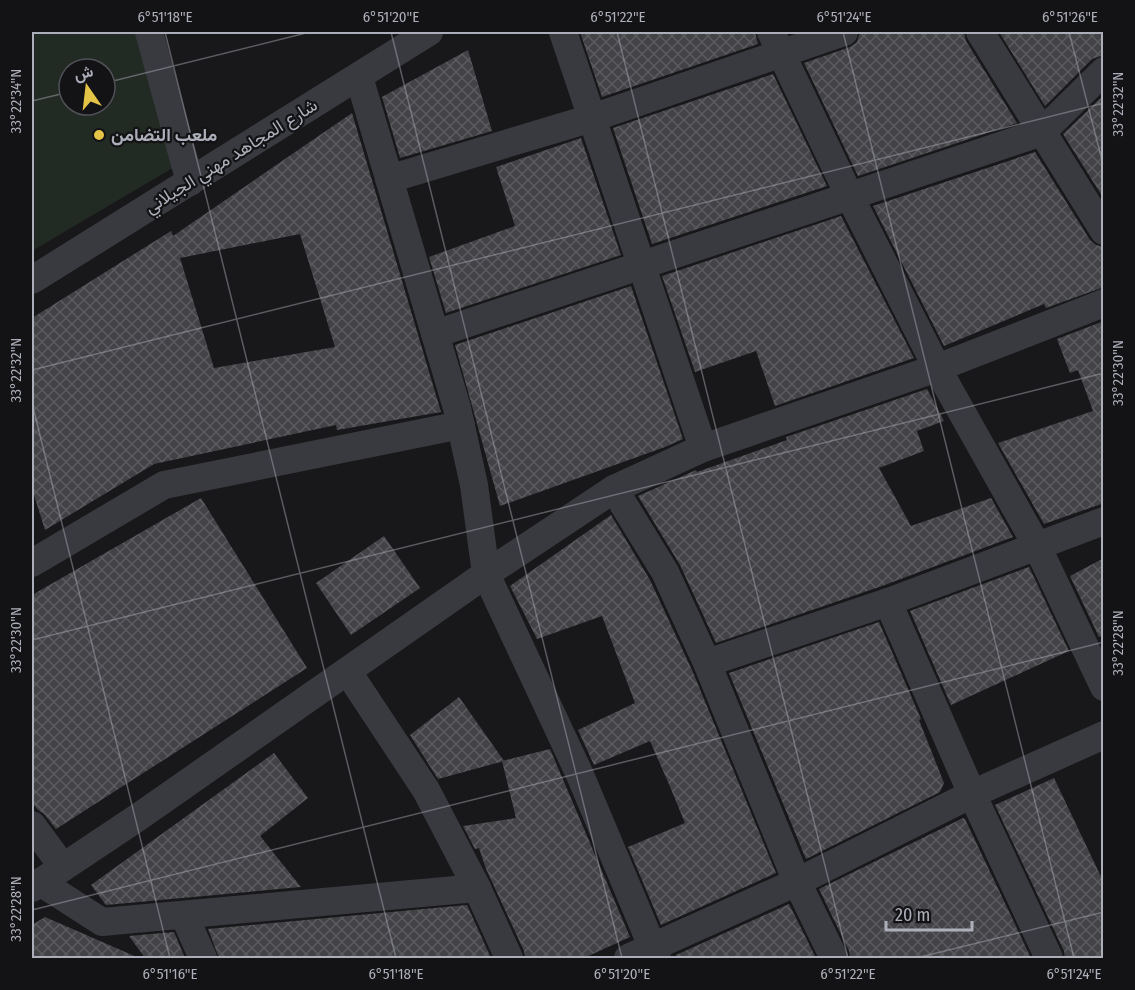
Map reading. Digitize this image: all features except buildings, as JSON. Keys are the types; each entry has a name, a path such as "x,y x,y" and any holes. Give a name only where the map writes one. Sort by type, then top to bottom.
{"street":[{"path":"149,32 190,182"},
{"name":"شارع المجاهد مهني الجيلاني","path":"32,280 429,32"},
{"path":"563,32 703,448"},
{"path":"389,179 592,118 777,43 844,32"},
{"path":"980,32 1104,231"},
{"path":"777,43 849,195 937,368 1037,546 1104,687"},
{"path":"435,334 1042,132 1104,71"},
{"path":"359,77 460,425 474,485 486,574 580,775 645,955 972,794 1104,735"},
{"path":"45,879 348,672 486,574 614,489 703,448 937,368 1104,303"},
{"path":"32,559 164,485 460,425"},
{"path":"614,489 665,572 707,663 797,882 834,958"},
{"path":"707,663 888,602 1104,521"},
{"path":"888,602 972,794 1049,958"},
{"path":"348,672 426,790 477,888 509,958"},
{"path":"32,825 45,879 102,922 477,888"},
{"path":"184,915 203,958"}],"shaded area":[{"name":"ملعب التضامن","path":"32,32 138,32 176,166 32,251"}],"place":[{"name":"ملعب التضامن","path":"99,135"}]}
